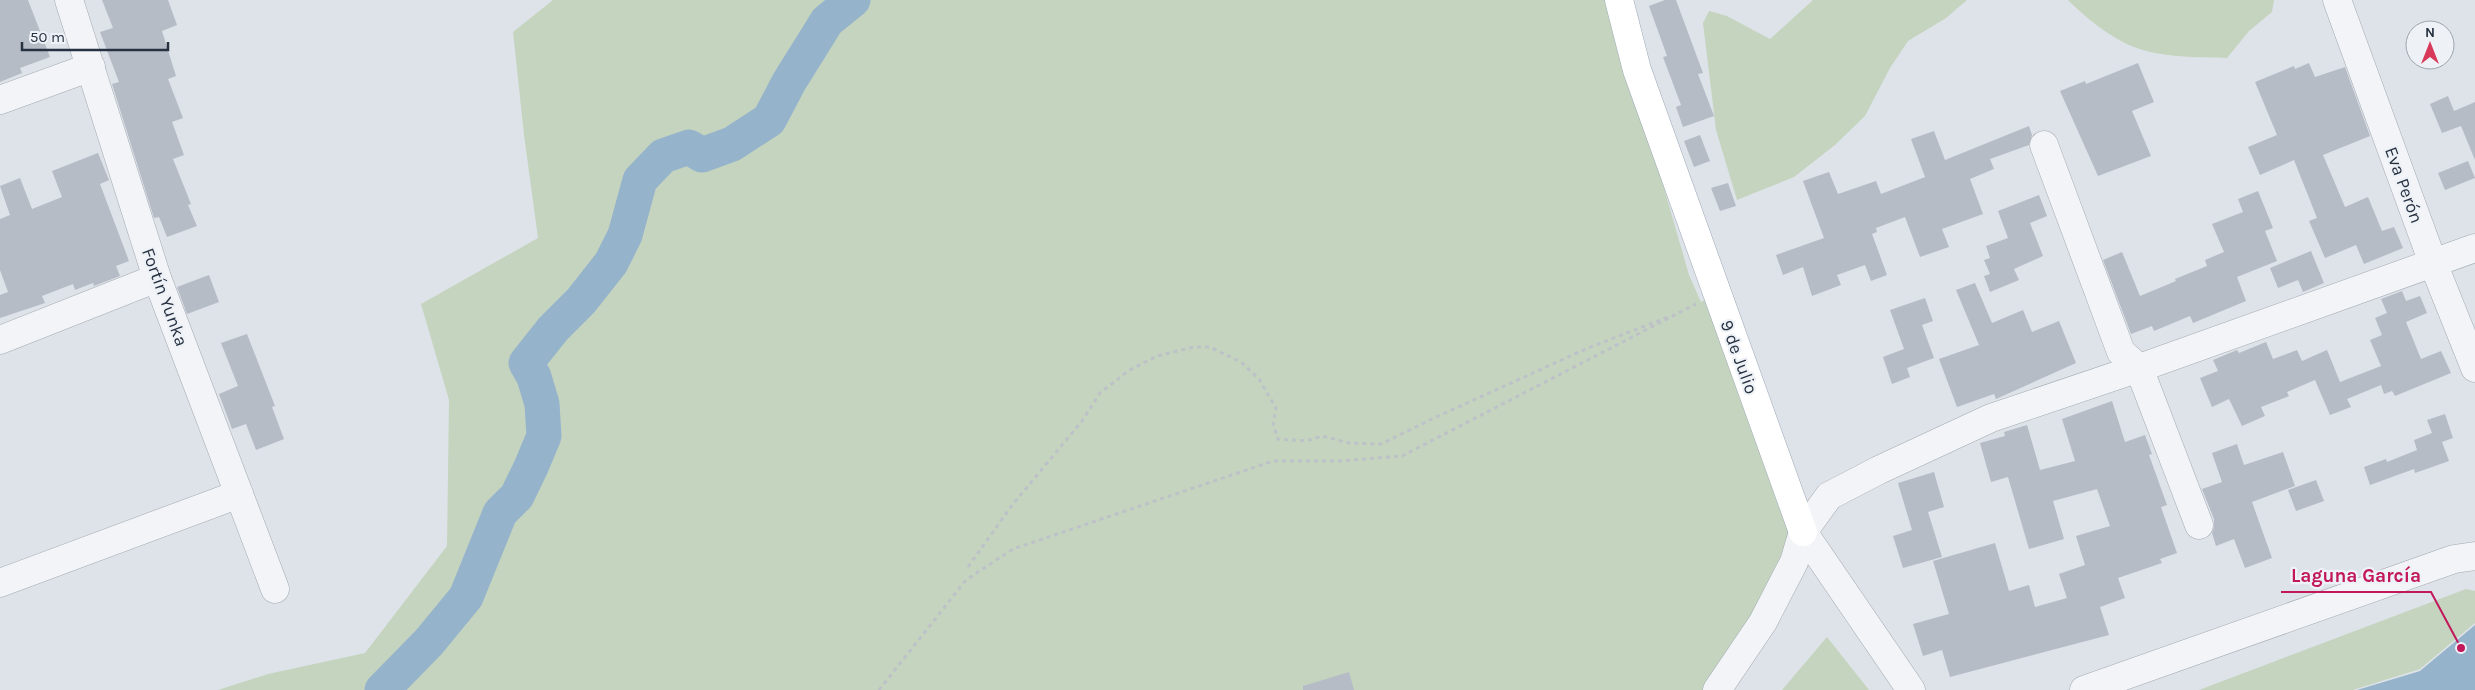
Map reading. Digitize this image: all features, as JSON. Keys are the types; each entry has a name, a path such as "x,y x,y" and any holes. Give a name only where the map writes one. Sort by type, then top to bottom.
{"main road":[{"name":"9 de Julio","path":"1619,0 1637,70 1803,532"}],"street":[{"name":"Fortín Yunka","path":"69,0 157,278 275,589"},
{"name":"Eva Perón","path":"2337,0 2432,263 2475,368"},
{"path":"0,100 91,67"},
{"path":"2044,145 2121,352 2139,368 2199,525"},
{"path":"1717,690 1764,622 1794,562 1803,532 1829,496 1879,470 1991,418 2139,368 2475,248"},
{"path":"0,340 157,278"},
{"path":"0,583 239,494"},
{"name":"9 de Julio","path":"1803,532 1911,690"},
{"path":"2084,690 2454,559 2475,556"}],"path":[{"path":"879,690 966,580 1013,549 1273,461 1340,461 1402,456 1716,294"},
{"path":"968,567 1013,504 1082,422 1100,393 1128,371 1157,356 1194,347 1210,347 1242,362 1259,379 1276,408 1273,424 1278,439 1306,440 1322,436 1349,443 1381,444 1579,352 1685,310"}],"green space":[{"path":"553,0 1610,0 1689,275 1701,302 1716,294 1803,532 1717,690 218,690 268,674 365,653 447,546 449,400 421,304 538,238 513,32"},
{"path":"1813,0 1967,0 1946,18 1908,41 1890,68 1865,116 1835,145 1794,177 1737,200 1716,130 1703,23 1709,11 1727,16 1770,39"},
{"path":"2068,0 2274,0 2272,12 2249,31 2227,58 2168,55 2134,47 2099,27"},
{"path":"2466,589 2475,591 2475,623 2420,669 2353,690 2199,690"},
{"path":"1827,637 1869,690 1782,690"}],"water":[{"path":"2475,625 2475,690 2357,690 2420,671"}],"building":[{"path":"0,0 28,0 50,57 20,68 22,73 0,82"},
{"path":"102,0 168,0 177,25 162,31 176,76 168,79 183,118 172,122 184,155 173,159 191,204 188,205 197,226 167,237 159,217 154,218 112,84 119,82 100,32 113,28"},
{"path":"1665,0 1676,0 1703,73 1698,74 1714,116 1683,127 1676,107 1681,105 1663,57 1667,56 1649,6"},
{"path":"2138,63 2154,102 2132,111 2151,156 2098,176 2060,91 2085,81 2086,84"},
{"path":"2309,63 2315,77 2345,67 2370,136 2323,155 2345,207 2368,197 2382,231 2394,227 2403,248 2364,264 2356,245 2325,258 2309,221 2317,218 2294,160 2260,175 2248,147 2277,135 2255,82 2294,66 2295,69"},
{"path":"2448,96 2454,111 2475,102 2475,160 2461,126 2442,133 2430,104"},
{"path":"2029,126 2032,135 2029,145 1990,159 1994,169 1970,179 1983,214 1942,229 1949,247 1920,257 1905,217 1876,228 1877,232 1872,234 1887,275 1871,281 1865,265 1837,275 1841,285 1812,296 1803,267 1783,275 1776,255 1824,238 1803,181 1829,172 1838,194 1876,181 1881,194 1925,177 1911,139 1934,131 1945,160"},
{"path":"1700,135 1710,161 1694,167 1684,141"},
{"path":"98,153 109,180 100,184 129,261 116,266 120,276 94,286 93,283 75,290 73,284 42,296 45,303 0,318 0,295 8,292 0,270 0,219 10,215 0,186 20,178 32,209 62,197 52,171"},
{"path":"2468,161 2475,178 2445,190 2438,173"},
{"path":"1728,183 1736,206 1720,211 1711,188"},
{"path":"2258,191 2273,228 2265,231 2277,261 2237,277 2246,301 2193,323 2190,316 2154,331 2152,326 2131,334 2103,260 2122,252 2140,296 2176,281 2175,279 2207,266 2205,260 2224,252 2212,224 2243,212 2238,199"},
{"path":"2039,195 2047,216 2030,223 2043,256 2014,269 2019,280 1990,292 1984,276 1990,274 1984,260 1990,258 1986,246 2008,238 1998,211"},
{"path":"2311,251 2324,283 2303,292 2298,280 2278,288 2270,268"},
{"path":"209,275 219,302 187,314 177,287"},
{"path":"1975,283 1992,323 2023,310 2032,332 2059,321 2076,363 1996,399 1994,394 1957,407 1939,359 1979,345 1956,290"},
{"path":"2402,291 2406,301 2420,296 2427,313 2406,322 2421,359 2441,351 2451,373 2395,396 2392,391 2384,394 2381,385 2347,399 2351,407 2330,415 2315,380 2287,392 2289,396 2261,407 2265,416 2242,426 2229,399 2212,407 2200,378 2218,371 2213,360 2237,350 2239,353 2266,342 2273,359 2297,350 2302,361 2327,350 2340,382 2381,366 2370,340 2382,335 2375,318 2387,313 2381,299"},
{"path":"1925,298 1933,321 1922,325 1934,358 1907,368 1910,377 1892,384 1883,357 1904,349 1890,310"},
{"path":"247,334 275,406 272,407 284,439 256,450 246,424 232,429 219,394 238,386 221,343"},
{"path":"2112,401 2125,442 2145,435 2152,454 2149,455 2167,505 2161,507 2177,553 2160,559 2162,563 2118,578 2125,598 2100,607 2109,635 1950,677 1942,650 1923,656 1913,624 1949,614 1933,561 1995,543 2009,591 2029,585 2035,607 2067,598 2059,574 2085,565 2076,536 2110,526 2097,489 2053,501 2064,539 2029,549 2008,477 1991,482 1980,443 2005,436 2004,432 2027,425 2040,470 2075,461 2062,419"},
{"path":"2445,414 2453,438 2442,442 2449,461 2415,473 2414,469 2370,485 2364,467 2386,459 2387,462 2417,450 2414,440 2432,433 2427,420"},
{"path":"2237,444 2244,465 2283,452 2295,486 2252,502 2272,558 2245,568 2234,539 2216,546 2212,533 2214,519 2202,489 2222,482 2212,453"},
{"path":"1934,472 1944,507 1928,512 1942,557 1903,568 1893,536 1912,530 1898,483"},
{"path":"2316,480 2324,501 2296,511 2288,490"},
{"path":"1349,672 1354,690 1303,690 1303,686"}],"waterway":[{"path":"382,690 429,642 466,597 500,513 517,496 544,436 542,404 534,377 526,363 553,329 581,301 611,263 625,235 640,180 663,156 689,147 702,155 732,144 769,120 789,82 827,21 853,0"}],"place":[{"name":"Laguna García","path":"2461,648"}]}
